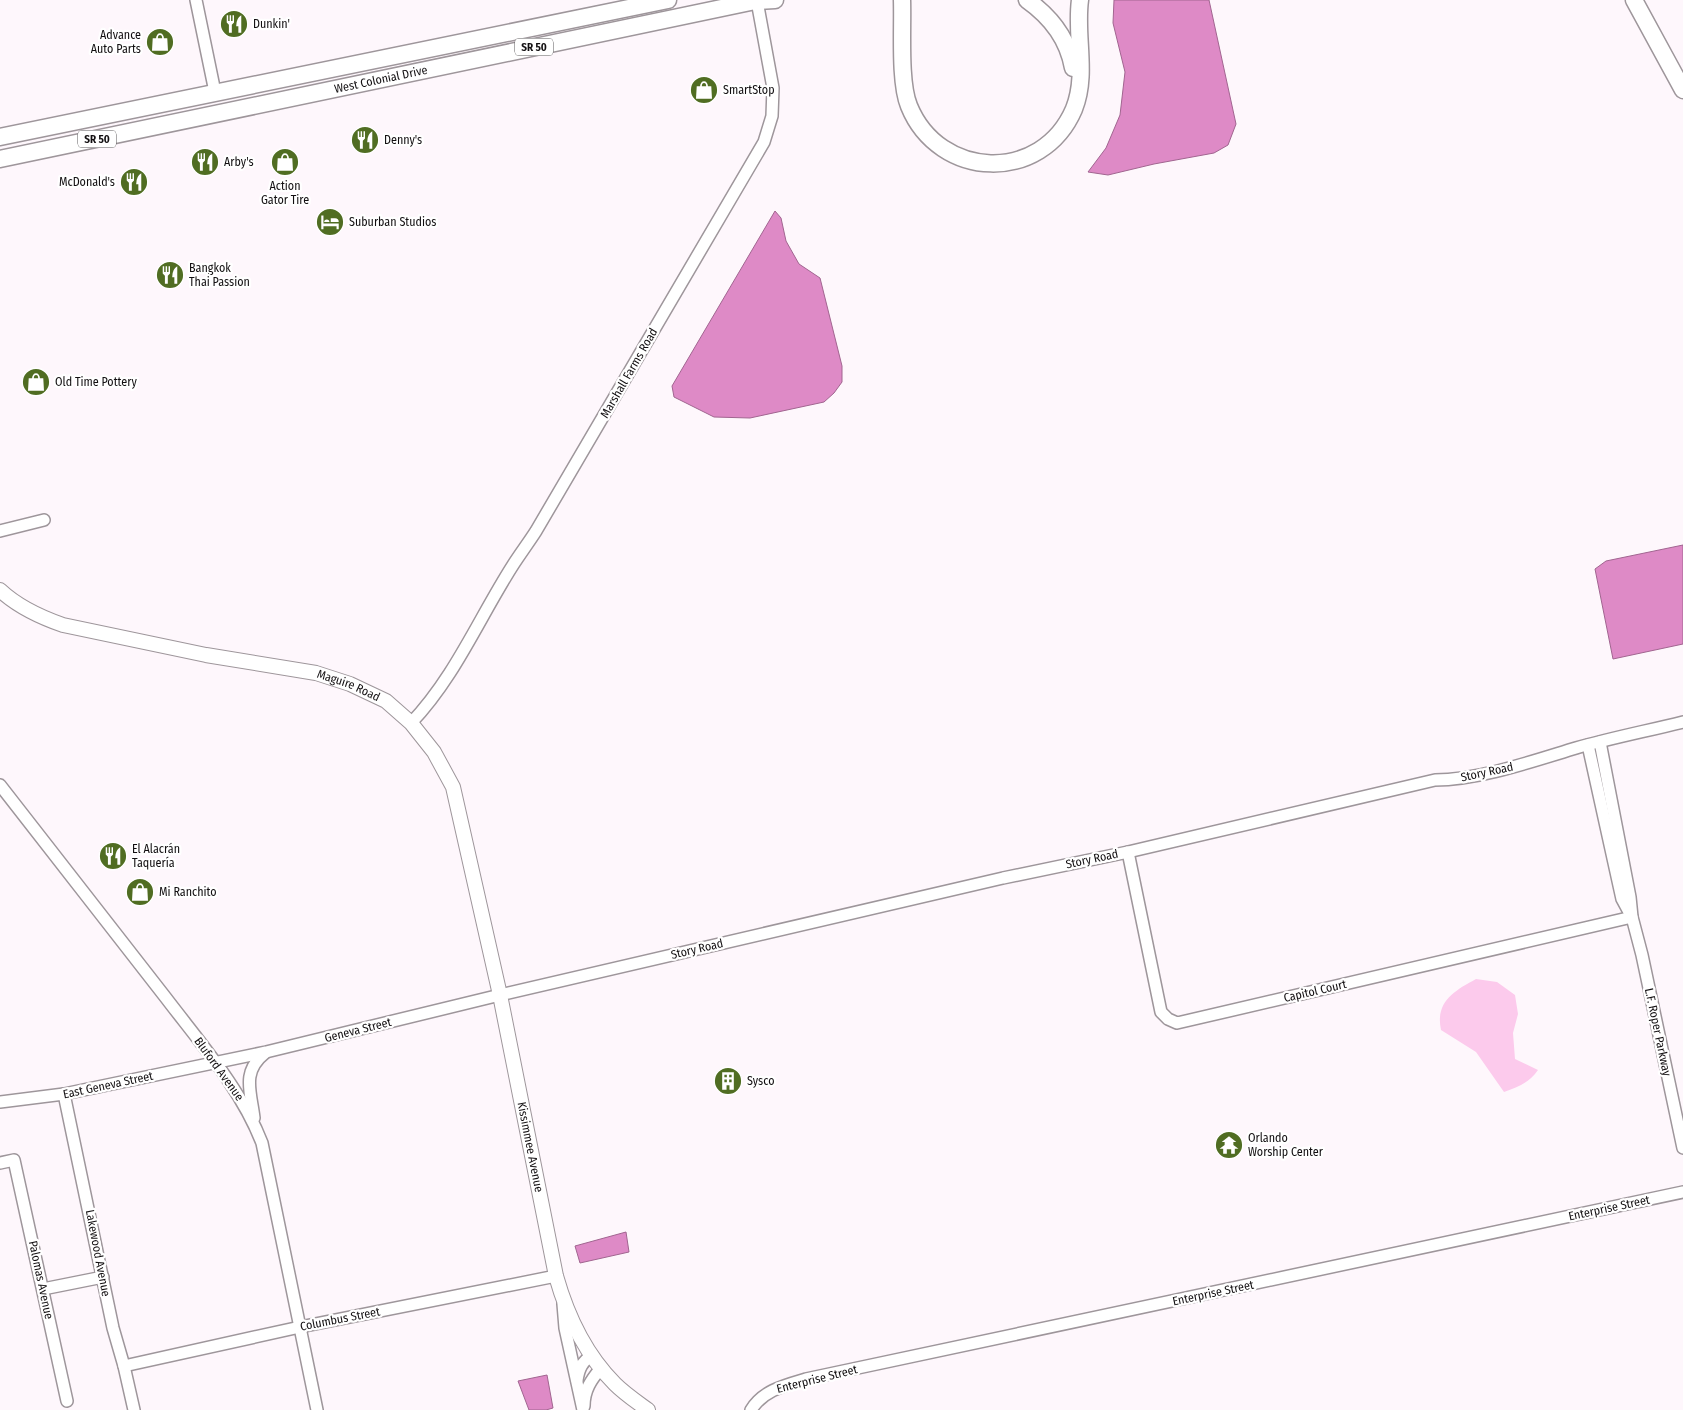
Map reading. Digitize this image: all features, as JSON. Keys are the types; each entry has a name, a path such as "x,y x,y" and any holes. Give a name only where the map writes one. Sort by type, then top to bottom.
{"highway":[{"name":"West Colonial Drive","path":"0,137 668,0"},
{"name":"West Colonial Drive","path":"0,159 759,0 775,0"},
{"path":"902,0 904,84 913,114 922,130 935,143 951,154 973,162 992,164 1012,162 1031,155 1051,141 1066,124 1079,93 1078,12 1080,0"},
{"path":"909,0 911,90 918,111 937,136 953,148 966,154 986,157 1006,156 1020,152 1039,142 1058,124 1069,103 1072,91 1073,67 1064,39 1049,18 1027,0"},
{"path":"1634,0 1683,90"},
{"path":"303,75 308,95"},
{"path":"31,153 59,129 85,119"}],"main road":[{"name":"Maguire Road","path":"0,590 26,609 63,625 206,655 316,673 350,684 386,701 412,723 434,752 453,787 500,995"},
{"name":"Kissimmee Avenue","path":"500,995 556,1276 562,1297 576,1327 601,1368"},
{"path":"601,1368 624,1392 648,1410"}],"street":[{"path":"196,0 215,92"},
{"name":"Marshall Farms Road","path":"412,723 429,704 448,677 764,142 772,116 773,88 759,0"},
{"path":"0,531 44,520"},
{"name":"Story Road","path":"500,995 1435,780 1445,780 1500,770 1683,722"},
{"name":"L.F. Roper Parkway","path":"1594,744 1622,899 1632,917 1642,955 1683,1148"},
{"name":"Bluford Avenue","path":"0,785 215,1063 243,1102 255,1125 262,1143 317,1410"},
{"name":"Capitol Court","path":"1128,852 1161,1012 1168,1019 1177,1023 1632,917"},
{"name":"Geneva Street","path":"215,1063 500,995"},
{"path":"255,1125 250,1071 266,1052"},
{"name":"East Geneva Street","path":"0,1102 64,1094 215,1063"},
{"name":"Lakewood Avenue","path":"64,1094 113,1328 134,1410"},
{"name":"Palomas Avenue","path":"0,1163 14,1160 67,1400"},
{"name":"Enterprise Street","path":"751,1410 754,1405 773,1389 806,1379 1683,1192"},
{"name":"Columbus Street","path":"124,1366 300,1327 556,1276"},
{"path":"43,1289 103,1277"},
{"name":"Kissimmee Avenue","path":"562,1297 565,1328 576,1386 583,1410"},
{"path":"576,1386 578,1371 583,1361 592,1355"},
{"name":"Kissimmee Avenue","path":"583,1410 584,1395 590,1382 601,1368"}],"shaded area":[{"path":"1114,0 1209,0 1236,124 1228,145 1214,153 1108,175 1088,172 1106,148 1120,115 1125,72 1113,23"},
{"path":"775,211 781,218 786,241 799,264 820,278 842,366 842,382 824,402 750,418 714,417 674,397 672,386"},
{"path":"1683,545 1683,644 1613,659 1595,569 1606,561"},
{"path":"1476,979 1497,982 1515,995 1518,1014 1513,1033 1515,1059 1538,1070 1527,1081 1504,1092 1476,1052 1441,1030 1441,1012 1448,998 1460,988"},
{"path":"626,1232 629,1252 580,1263 575,1246"},
{"path":"547,1375 553,1408 529,1410 518,1381"}],"place":[{"name":"Dunkin'","path":"234,24"},
{"name":"Advance Auto Parts","path":"160,42"},
{"name":"SmartStop","path":"704,90"},
{"name":"Denny's","path":"365,140"},
{"name":"Arby's","path":"205,162"},
{"name":"Action Gator Tire","path":"285,162"},
{"name":"McDonald's","path":"134,182"},
{"name":"Suburban Studios","path":"330,222"},
{"name":"Bangkok Thai Passion","path":"170,275"},
{"name":"Old Time Pottery","path":"36,382"},
{"name":"El Alacrán Taquería","path":"113,856"},
{"name":"Mi Ranchito","path":"140,892"},
{"name":"Sysco","path":"728,1081"},
{"name":"Orlando Worship Center","path":"1229,1145"}]}
